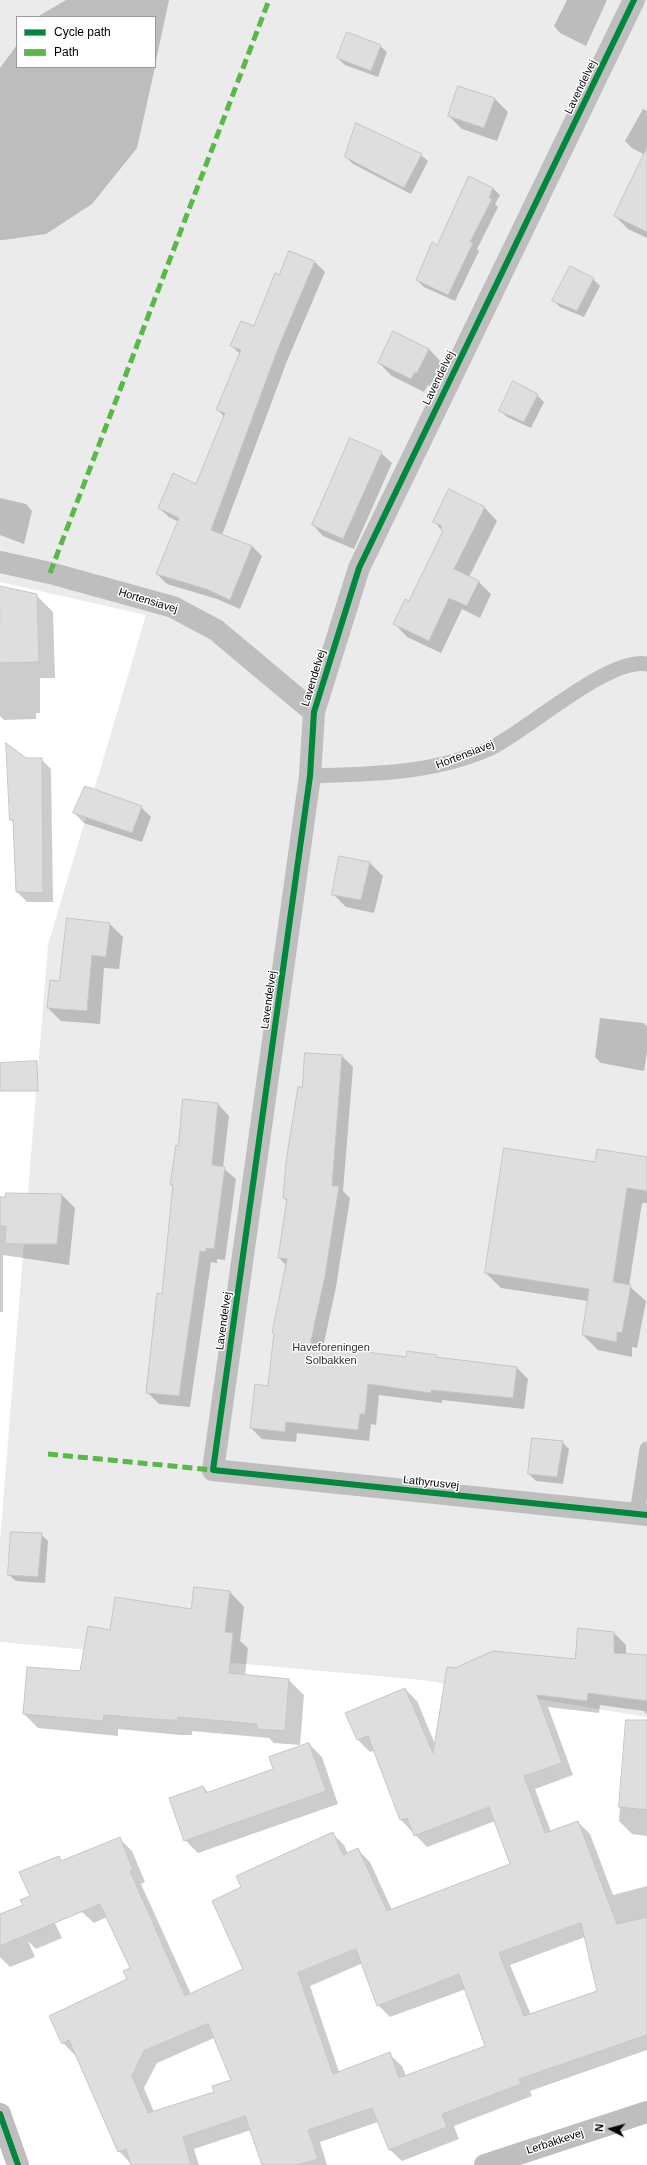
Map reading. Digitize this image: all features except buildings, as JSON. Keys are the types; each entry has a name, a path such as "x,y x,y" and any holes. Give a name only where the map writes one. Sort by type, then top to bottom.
{"street":[{"name":"Lavendelvej","path":"213,1470 310,776 314,712 359,568 634,0"},
{"name":"Hortensiavej","path":"0,562 50,573 173,607 216,630 314,712"},
{"name":"Lathyrusvej","path":"213,1470 642,1514"},
{"name":"Lerbakkevej","path":"485,2165 647,2112"},
{"path":"0,2114 18,2165"}],"lane":[{"name":"Hortensiavej","path":"310,776 375,774 435,767 490,749 585,687 618,668 642,663 647,664"},
{"path":"642,1514 647,1449"}],"green space":[{"name":"Haveforeningen Solbakken","path":"0,0 647,0 647,1717 422,1680 0,1642 0,1540 48,945 146,615 0,582"}],"shaded area":[{"path":"66,0 169,0 156,60 156,16 39,16"},
{"path":"16,46 16,68 155,68 137,148 92,204 46,234 0,240 0,68"}],"marked path":[{"path":"50,573 269,0"},
{"path":"48,1454 213,1470"}],"cycle path":[{"path":"634,0 359,568 314,712 310,776 213,1470 647,1515"},
{"path":"0,2114 18,2165"}]}
